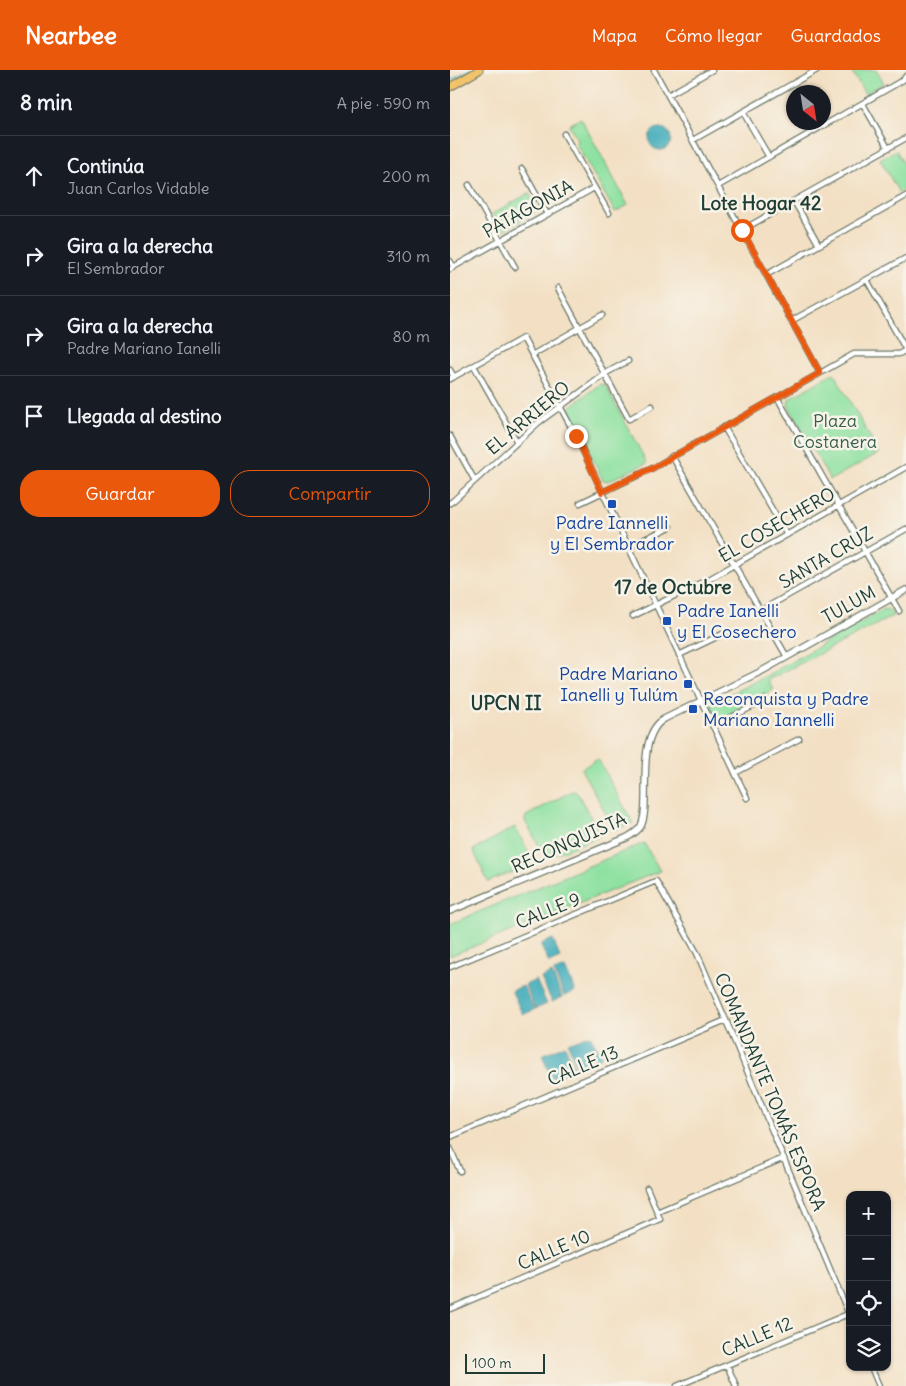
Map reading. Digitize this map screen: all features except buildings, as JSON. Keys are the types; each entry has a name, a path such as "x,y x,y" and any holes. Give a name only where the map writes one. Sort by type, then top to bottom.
{"main road":[{"path":"450,87 479,70"}],"street":[{"path":"654,70 820,373"},
{"path":"668,95 712,70"},
{"path":"693,140 817,70"},
{"path":"718,186 862,104 903,80 906,76"},
{"path":"862,104 888,148"},
{"path":"743,112 769,157"},
{"path":"564,134 608,213"},
{"path":"742,230 906,138"},
{"path":"522,169 547,214"},
{"path":"469,185 515,266"},
{"name":"PATAGONIA","path":"452,268 594,188"},
{"path":"766,275 906,196"},
{"path":"794,201 819,245"},
{"path":"791,321 906,258"},
{"path":"450,260 452,268"},
{"path":"580,503 651,469 854,354 899,354 906,350 867,280"},
{"path":"558,288 629,419 652,406"},
{"path":"532,355 602,315"},
{"path":"450,370 452,378 522,338 576,436 747,798"},
{"name":"EL ARRIERO","path":"450,503 538,423 605,374 628,361"},
{"path":"474,366 517,442"},
{"path":"777,397 899,611"},
{"path":"724,427 787,535"},
{"path":"450,436 475,481"},
{"path":"672,456 786,657"},
{"name":"EL COSECHERO","path":"633,616 711,578 906,467"},
{"path":"628,547 670,526"},
{"name":"SANTA CRUZ","path":"760,611 906,529"},
{"name":"TULUM","path":"701,701 762,671 906,590"},
{"path":"679,655 729,631"},
{"path":"713,728 765,700"},
{"name":"RECONQUISTA","path":"450,911 626,838 635,832 640,827 644,816 648,743 652,731 664,719 701,701"},
{"path":"735,774 799,739"},
{"name":"CALLE 9","path":"450,967 656,881"},
{"name":"COMANDANTE TOMÁS ESPORA","path":"656,881 697,953 846,1308"},
{"name":"CALLE 13","path":"450,1137 726,1020"},
{"path":"450,1148 460,1171"},
{"name":"CALLE 10","path":"450,1308 660,1219 657,1212 784,1158"},
{"path":"647,1188 657,1212"},
{"name":"CALLE 12","path":"677,1386 846,1316"},
{"path":"728,1364 736,1386"},
{"path":"873,1371 879,1386"}],"green space":[{"path":"851,70 876,70 884,83 865,94"},
{"path":"581,118 628,205 615,212 576,144 577,139 569,125"},
{"path":"896,150 906,169 906,189 899,193 880,159"},
{"path":"529,193 537,208 536,212 505,230 501,228 492,214"},
{"name":"Plaza Costanera","path":"834,373 879,453 830,480 788,405 789,399"},
{"path":"600,384 605,385 647,463 608,481 603,480 570,411 570,407"},
{"path":"884,609 890,610 893,616 768,680 773,690 766,694 764,693 719,719 716,718 710,707 712,703 766,676"},
{"path":"598,759 633,823 617,829 614,828 581,769"},
{"path":"572,791 577,792 599,833 598,837 548,857 545,856 525,821 526,816"},
{"path":"515,827 533,860 532,864 488,882 473,850"},
{"path":"644,843 660,871 450,956 450,924"}],"water":[{"path":"660,128 668,131 671,139 668,147 660,150 652,147 649,139 652,131"},
{"path":"553,939 560,958 549,963 541,946"},
{"path":"565,968 575,990 564,996 554,972"},
{"path":"552,973 562,997 552,1002 541,978"},
{"path":"536,980 547,1004 535,1009 525,985"},
{"path":"523,986 534,1010 524,1014 512,992"},
{"path":"590,1035 602,1057 577,1067 568,1043"},
{"path":"565,1045 574,1068 553,1078 542,1055"}],"waterway":[{"path":"450,81 470,70"}],"place":[{"name":"Padre Iannelli y El Sembrador","path":"612,504"},
{"name":"Padre Ianelli y El Cosechero","path":"667,621"},
{"name":"Padre Mariano Ianelli y Tulúm","path":"688,684"},
{"name":"Reconquista y Padre Mariano Iannelli","path":"693,709"}],"district":[{"name":"Lote Hogar 42","path":"761,203"},
{"name":"17 de Octubre","path":"673,587"},
{"name":"UPCN II","path":"506,703"}],"route":[{"path":"576,436 602,492 651,469 820,373 742,230"}]}
